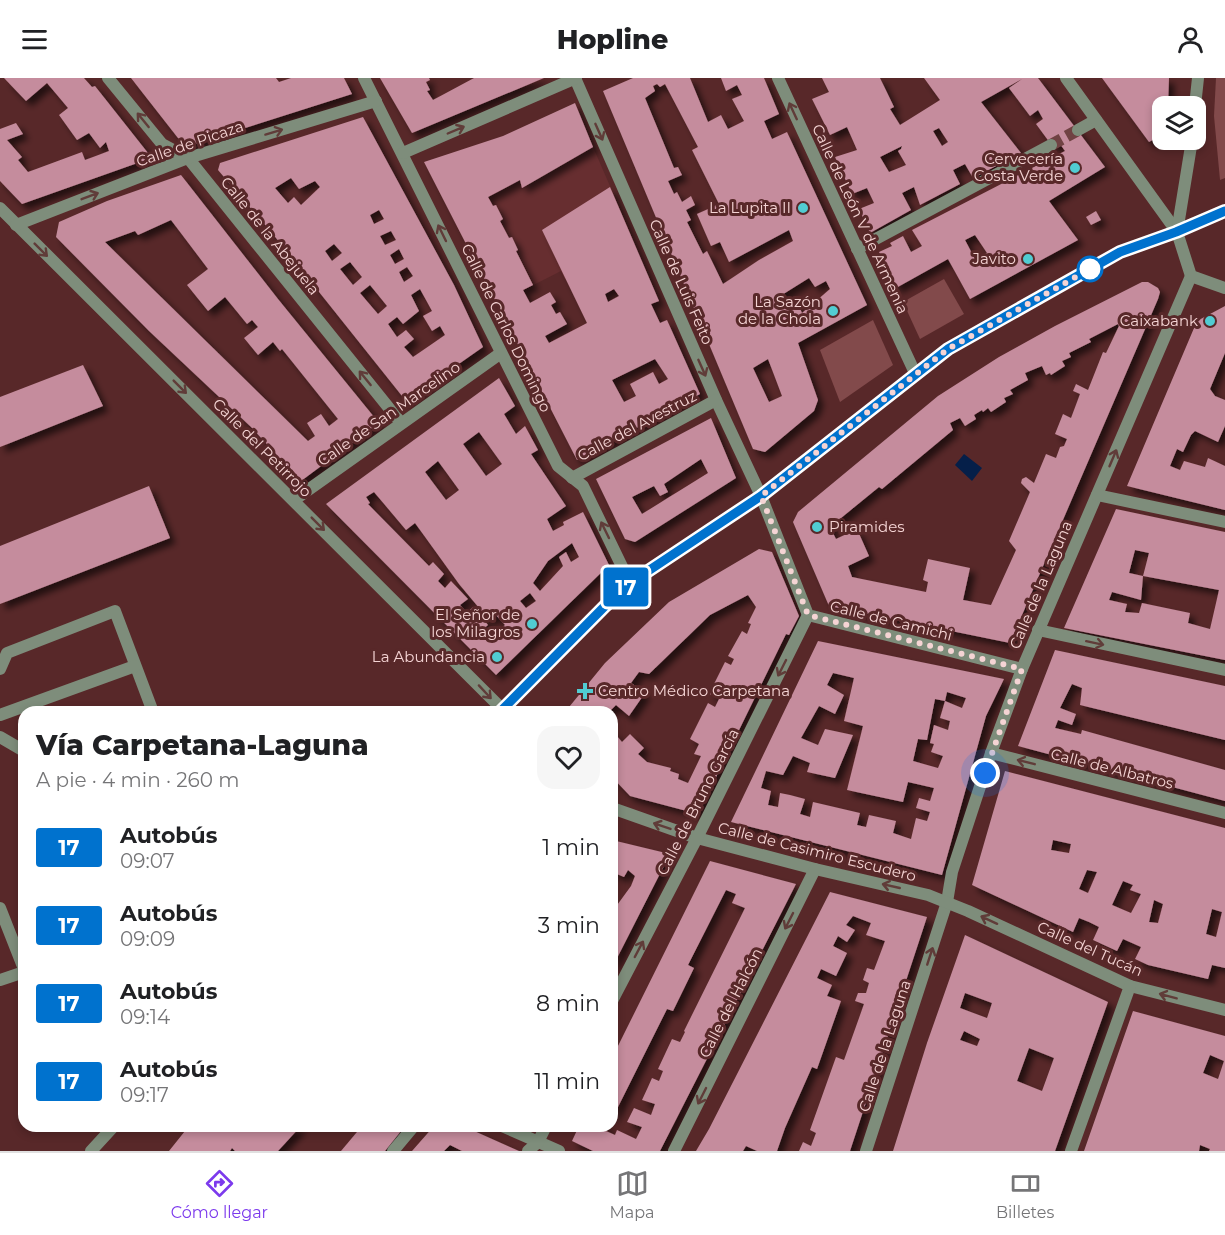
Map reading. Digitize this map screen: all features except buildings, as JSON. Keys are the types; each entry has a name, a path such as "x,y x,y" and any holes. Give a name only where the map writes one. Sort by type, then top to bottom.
{"street":[{"name":"Calle de la Abejuela","path":"108,78 162,144 188,158 401,423"},
{"name":"Calle de Carlos Domingo","path":"364,78 558,466 583,486 630,583"},
{"path":"403,153 576,78"},
{"name":"Calle de Luis Feito","path":"576,78 716,400 761,496"},
{"name":"Calle de León V de Armenia","path":"778,78 915,373"},
{"path":"1066,78 1176,232 1191,276 1225,288"},
{"path":"1196,96 1198,78"},
{"name":"Calle de Picaza","path":"16,225 188,158 376,101"},
{"path":"1078,130 1096,120"},
{"path":"857,249 1051,145"},
{"path":"1176,232 1190,150"},
{"name":"Calle del Petirrojo","path":"0,208 294,500 496,706"},
{"path":"508,706 630,583 761,496 948,349 1120,252 1225,211"},
{"name":"Calle de la Laguna","path":"866,1151 947,902 952,872 991,753 1022,669 1191,276"},
{"name":"Calle de San Marcelino","path":"294,500 501,353"},
{"name":"Calle del Avestruz","path":"572,478 716,400"},
{"path":"1097,495 1225,522"},
{"name":"Calle de Camichi","path":"761,496 808,615 1022,669"},
{"path":"0,669 7,653 115,611 151,706"},
{"name":"Calle de Bruno García","path":"618,989 697,838 808,615"},
{"path":"1038,630 1225,670"},
{"path":"27,706 135,666"},
{"path":"0,716 18,709"},
{"path":"0,736 18,747"},
{"name":"Calle de Albatros","path":"991,753 1225,813"},
{"name":"Calle de Casimiro Escudero","path":"618,810 697,838 815,869 928,894 947,902"},
{"name":"Calle del Halcón","path":"674,1151 815,869"},
{"name":"Calle del Tucán","path":"947,902 1130,986 1225,1010"},
{"path":"0,908 18,954"},
{"path":"0,980 18,972"},
{"path":"1071,1151 1130,986"},
{"path":"91,1151 108,1132"},
{"path":"393,1151 409,1132"},
{"path":"516,1132 559,1151"},
{"path":"528,1151 538,1142 543,1132"}],"shaded area":[{"path":"1216,78 1225,78 1225,178 1220,180 1214,116"},
{"path":"593,147 633,239 565,279 561,271 496,304 484,280 520,261 512,237 509,238 500,221 503,219 496,205 493,206 488,197 520,180 523,188"},
{"path":"944,279 964,314 920,339 903,302"},
{"path":"873,320 893,365 840,402 820,350"}],"water":[{"path":"964,454 982,468 972,481 955,465"}],"tunnel":[{"path":"1051,145 1078,130"}],"bus line":[{"name":"17","path":"506,706 630,583 761,496 948,349 1120,252 1225,211"}],"place":[{"name":"Cervecería Costa Verde","path":"1075,168"},
{"name":"La Lupita II","path":"803,208"},
{"name":"Javito","path":"1028,259"},
{"name":"La Sazón de la Chola","path":"833,311"},
{"name":"Caixabank","path":"1210,321"},
{"name":"Piramides","path":"817,527"},
{"name":"El Señor de los Milagros","path":"532,624"},
{"name":"La Abundancia","path":"497,657"},
{"name":"Centro Médico Carpetana","path":"585,691"}],"route":[{"path":"985,773 1022,669 808,615 761,496 948,349 1090,269"}]}
